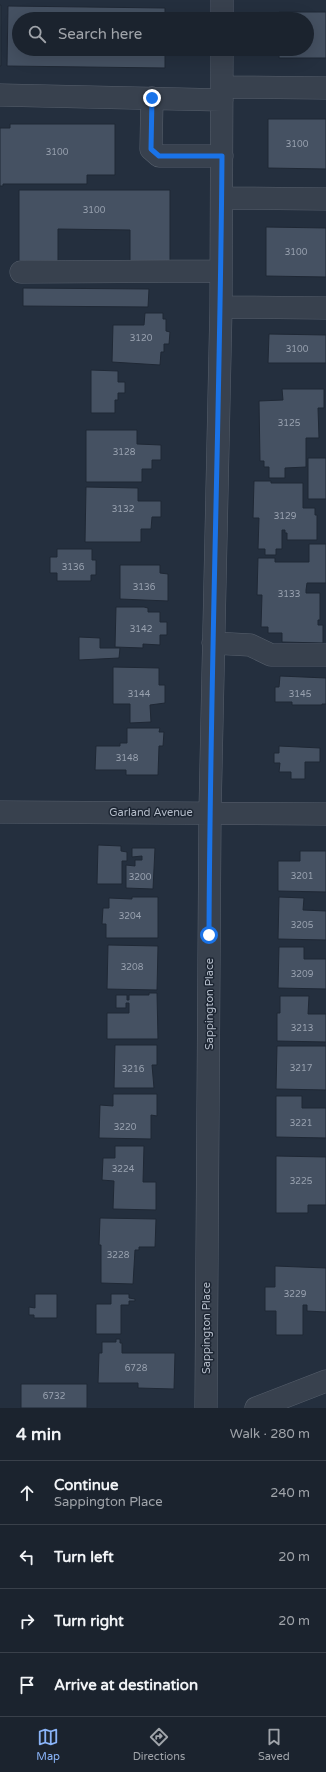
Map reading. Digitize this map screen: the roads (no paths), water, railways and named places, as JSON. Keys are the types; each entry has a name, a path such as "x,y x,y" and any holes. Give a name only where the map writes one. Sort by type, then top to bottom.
{"street":[{"path":"222,0 222,12"},
{"name":"Sappington Place","path":"206,1408 210,812 221,307 222,56"},
{"path":"0,95 152,98 326,88"},
{"path":"152,98 151,149 159,156 222,156"},
{"path":"222,198 326,199"},
{"path":"21,272 221,271"},
{"path":"221,307 326,308"},
{"path":"213,643 250,645 271,655 326,654"},
{"name":"Garland Avenue","path":"0,812 210,812 326,814"},
{"path":"256,1408 326,1381"}]}
